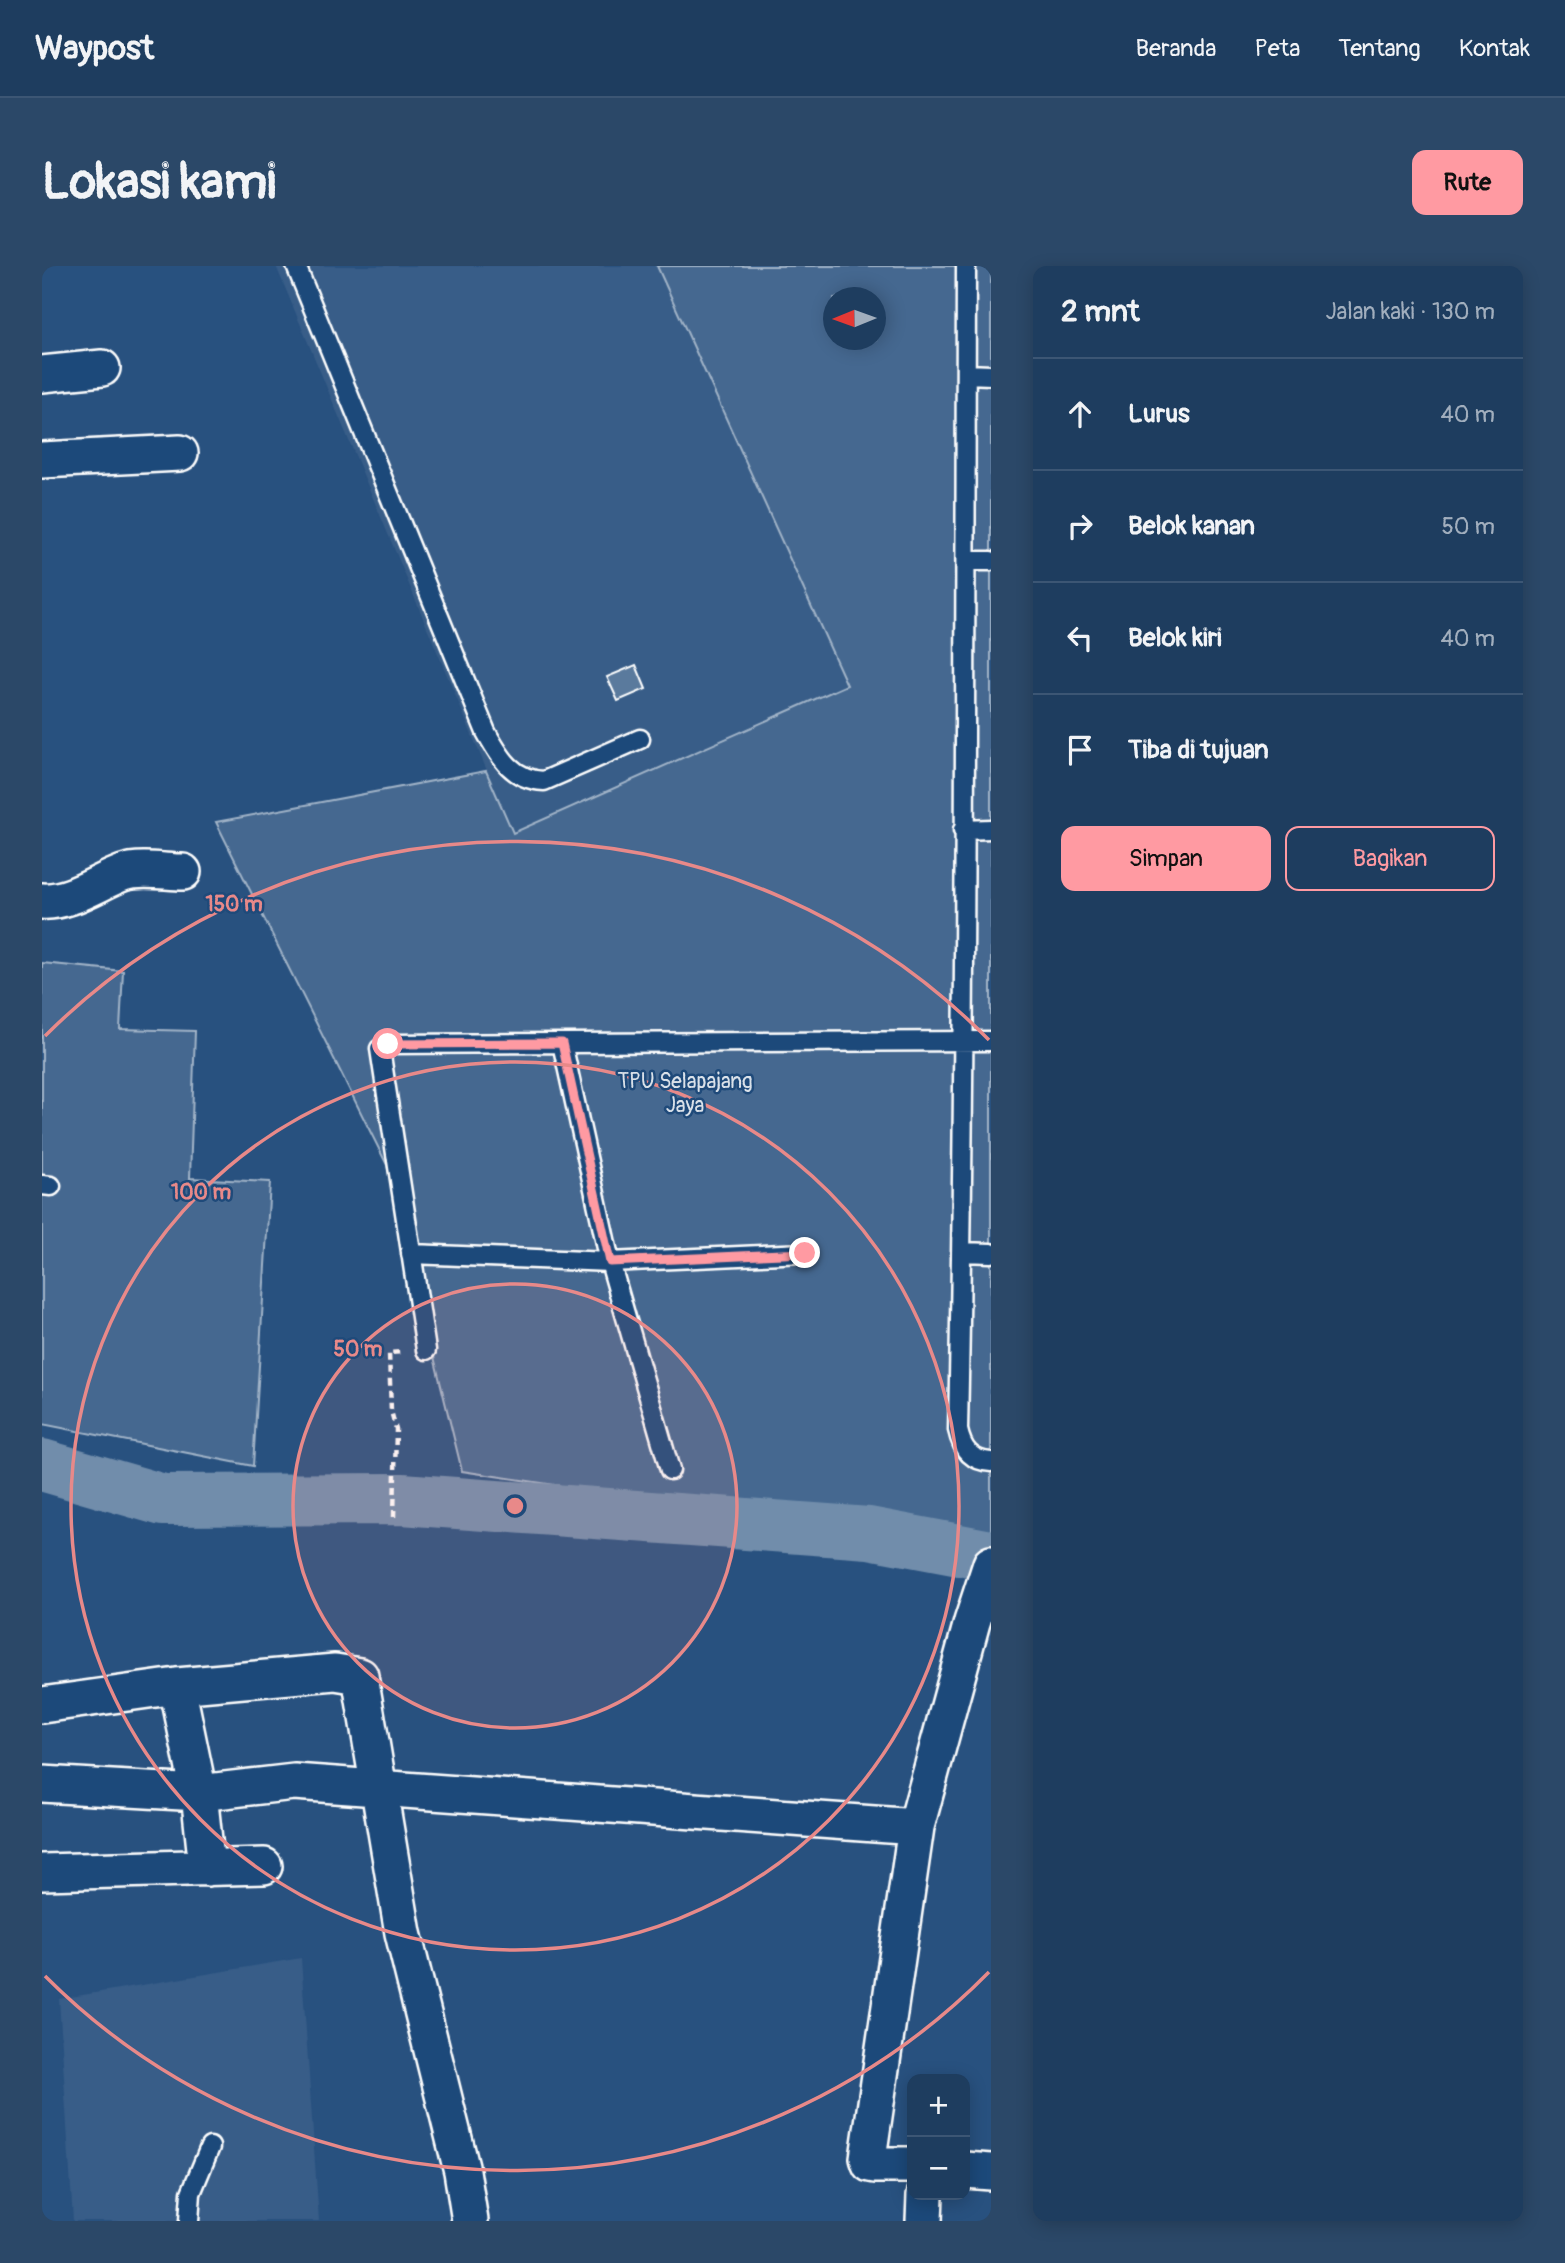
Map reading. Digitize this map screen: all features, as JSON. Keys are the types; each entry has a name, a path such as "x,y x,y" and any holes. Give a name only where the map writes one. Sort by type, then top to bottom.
{"street":[{"path":"42,374 102,368"},
{"path":"42,460 180,453"},
{"path":"42,901 50,902 92,888 126,872 183,873"},
{"path":"907,2165 875,2165 870,2164 868,2158 916,1827 986,1579"},
{"path":"42,1705 177,1686 335,1672 359,1676 403,1933 462,2171 470,2221"},
{"path":"177,1686 199,1793 207,1868"},
{"path":"42,1784 199,1793 294,1782 916,1827"},
{"path":"42,1872 264,1866"},
{"path":"970,2170 991,2172"},
{"path":"924,2221 925,2200"}],"lane":[{"path":"296,266 481,719 499,755 513,772 532,780 544,781 640,739"},
{"path":"966,266 967,561 963,830 965,1041 958,1430 961,1446 971,1456 980,1461 991,1462"},
{"path":"966,374 991,375"},
{"path":"967,561 991,561"},
{"path":"963,830 991,829"},
{"path":"426,1350 380,1056 381,1047 388,1044 991,1041"},
{"path":"562,1043 610,1262 670,1470"},
{"path":"961,1252 991,1253"},
{"path":"411,1254 610,1262 805,1253"},
{"path":"189,2221 191,2193 210,2147"}],"path":[{"path":"389,1353 391,1411 396,1429 394,1517"}],"shaded area":[{"path":"276,266 657,266 847,685 513,833"},
{"path":"301,1958 319,2221 73,2221 59,1999"}],"green space":[{"name":"TPU Selapajang Jaya","path":"657,266 991,266 991,1554 902,1537 462,1471 387,1165 216,822 486,771 513,833 847,685"},
{"path":"42,963 123,971 120,1029 195,1031 190,1178 270,1182 253,1466 42,1424"}],"building":[{"path":"636,665 646,689 618,701 607,677"}],"waterway":[{"path":"42,1465 163,1500 402,1499 869,1533 991,1556"}],"route":[{"path":"388,1044 562,1043 610,1262 805,1253"}]}
